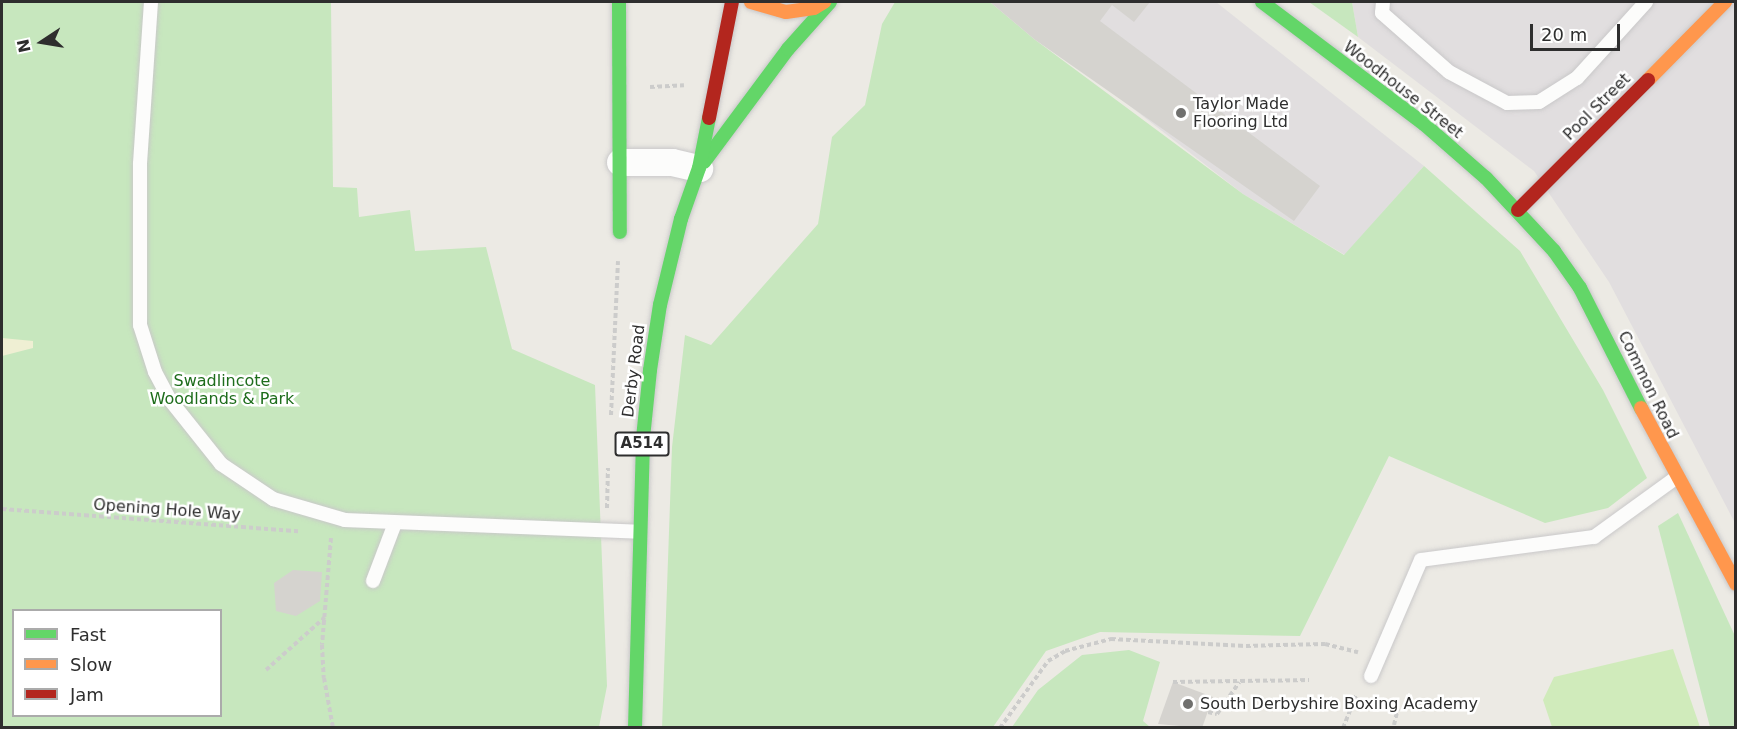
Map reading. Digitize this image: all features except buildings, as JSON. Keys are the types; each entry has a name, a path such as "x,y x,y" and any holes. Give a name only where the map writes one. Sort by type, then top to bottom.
{"street":[{"path":"619,2 620,232"},
{"name":"Derby Road","path":"635,728 643,438 660,305 681,219 699,168 732,2"},
{"path":"750,2 786,12 814,8 824,2"},
{"name":"Derby Road","path":"699,168 788,49 830,2"},
{"name":"Woodhouse Street","path":"1262,2 1424,124 1518,210"},
{"name":"Pool Street","path":"1518,210 1725,2"},
{"path":"620,162 672,162 699,168"},
{"name":"Common Road","path":"1518,210 1580,288 1677,477 1736,584"}],"lane":[{"path":"151,2 139,242 140,325 155,372 183,421 220,464 255,489 302,510 345,520 395,524 639,532"},
{"path":"1383,2 1382,13 1449,72 1507,103 1539,102 1577,78 1646,2"},
{"path":"1371,676 1421,560 1594,537 1677,477"},
{"path":"373,581 395,524"}],"path":[{"path":"639,87 688,85"},
{"path":"611,421 618,255"},
{"path":"607,483 608,465"},
{"name":"Opening Hole Way","path":"2,509 308,532"},
{"path":"320,533 332,534 325,616 324,678 333,728"},
{"path":"266,670 325,616"},
{"path":"1000,728 1048,661 1065,651 1111,639 1246,646 1325,644 1379,658"},
{"path":"1173,682 1309,680"},
{"path":"1208,712 1217,714 1239,681"},
{"path":"1343,728 1356,695"},
{"path":"1394,725 1398,708"}],"shaded area":[{"path":"996,2 1216,2 1424,166 1345,255 1243,194"},
{"path":"1352,2 1735,2 1735,523 1609,282 1534,171 1358,37"}],"green space":[{"name":"Swadlincote Woodlands & Park","path":"2,2 331,2 333,187 357,188 359,217 410,210 415,251 486,247 512,349 595,385 607,686 599,727 2,727"},
{"path":"895,2 990,2 1034,39 1243,194 1344,255 1424,166 1520,251 1603,390 1647,478 1608,508 1545,523 1389,456 1300,636 1100,632 1046,651 993,727 662,728 672,447 685,335 711,345 818,224 832,137 865,105 882,24"},
{"path":"1309,2 1352,2 1358,37"},
{"path":"1678,513 1735,636 1735,727 1710,727 1658,526"},
{"path":"1673,649 1700,727 1552,727 1543,700 1554,677"},
{"path":"1129,650 1160,662 1143,721 1150,727 1012,727 1038,690 1082,655"}],"sand":[{"path":"2,338 33,341 33,348 2,356"}],"traffic: fast":[{"path":"619,2 620,232"},
{"path":"704,162 788,49 830,2"},
{"path":"1262,2 1424,124 1486,178 1554,251 1580,288 1641,408"},
{"path":"635,728 643,438 650,370 660,305 681,219 699,168 709,118"}],"traffic: slow":[{"path":"751,2 786,12 814,8 824,2"},
{"path":"1648,80 1725,2"},
{"path":"1641,408 1736,584"}],"traffic: jam":[{"path":"709,118 732,2"},
{"path":"1518,210 1648,80"}],"place":[{"name":"Taylor Made Flooring Ltd","path":"1181,113"},
{"name":"South Derbyshire Boxing Academy","path":"1188,704"}]}
